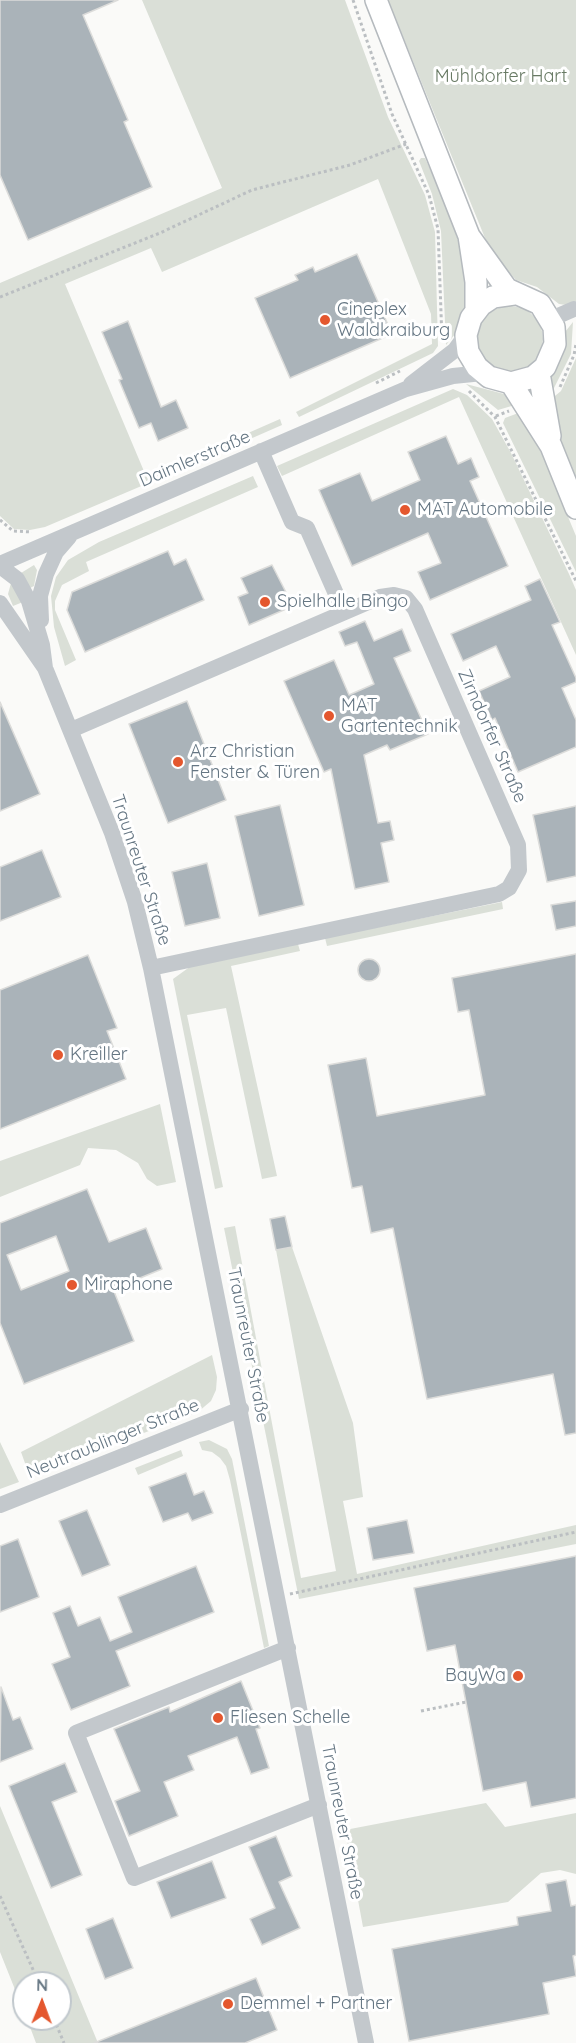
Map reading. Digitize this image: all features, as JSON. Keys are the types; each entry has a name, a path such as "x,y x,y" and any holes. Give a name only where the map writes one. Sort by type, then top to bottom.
{"main road":[{"path":"376,0 469,236 476,282 476,310 466,335 468,352 483,373 496,380 511,383 526,380 539,372 550,360 555,344 551,319 532,299 514,294 507,289 469,236"},
{"path":"476,310 493,297 514,294"},
{"path":"539,372 552,446 576,508"},
{"path":"511,383 552,446"}],"street":[{"path":"551,319 574,309"},
{"name":"Daimlerstraße","path":"406,389 446,357 466,335"},
{"name":"Daimlerstraße","path":"0,565 406,389 453,376 483,373"},
{"path":"261,451 292,522 307,528 344,612"},
{"name":"Traunreuter Straße","path":"45,668 42,645 42,585 56,552 72,533"},
{"name":"Traunreuter Straße","path":"0,565 17,579 24,589 42,645"},
{"name":"Zirndorfer Straße","path":"71,730 380,597 394,595 406,598 415,609 518,845 519,870 515,881 499,894 151,968"},
{"name":"Traunreuter Straße","path":"0,603 45,668 112,833 135,902 151,968 241,1409 366,2043"},
{"name":"Neutraublinger Straße","path":"0,1505 241,1409"},
{"path":"288,1648 76,1732 134,1878 319,1805"}],"path":[{"path":"353,0 392,114 429,195 438,229 442,346 446,357"},
{"path":"0,297 160,232 252,190 350,165 406,144"},
{"path":"453,376 495,417 576,581"},
{"path":"278,1597 576,1532"},
{"path":"421,1711 466,1702"},
{"path":"0,1896 34,1971"}],"green space":[{"path":"142,0 345,0 388,117 425,195 435,232 438,346 433,353 299,417 296,412 432,344 431,314 378,179 162,272 151,248 65,284 146,476 202,452 205,459 45,527 30,530 14,529 0,516 0,283 222,188"},
{"name":"Mühldorfer Hart","path":"388,0 576,0 576,301 566,305 559,304 537,287 516,280 495,256 485,238"},
{"path":"425,158 441,193 463,254 468,304 460,317 456,333 446,345 441,231 432,194 419,161"},
{"path":"510,306 523,309 533,316 540,326 543,339 540,352 533,362 523,369 510,372 497,369 487,362 480,352 477,339 480,326 487,316 497,309"},
{"path":"573,322 571,354 553,390 550,378 563,355 565,332"},
{"path":"576,358 576,481 560,438 550,400 561,391"},
{"path":"466,384 504,394 515,405 498,410"},
{"path":"453,389 467,395 492,419 511,453 569,574 576,590 576,655 459,397 282,476 277,466"},
{"path":"521,412 536,440 576,536 576,572 503,423 505,418"},
{"path":"280,419 282,425 225,450 223,444"},
{"path":"253,476 258,487 86,562 89,571 62,585 55,601 55,610 76,660 65,666 54,627 51,596 56,577 68,560 99,542"},
{"path":"34,565 37,570 34,586 30,588 21,573"},
{"path":"11,583 23,602 13,606 8,594"},
{"path":"502,902 503,909 327,946 325,938"},
{"path":"298,944 300,951 231,966 277,1176 262,1179 226,1008 187,1015 223,1187 215,1189 173,979 191,966"},
{"path":"160,1104 176,1182 157,1186 147,1179 138,1163 116,1150 88,1148 80,1165 0,1197 0,1161"},
{"path":"235,1226 301,1578 336,1571 276,1250 292,1247 353,1423 363,1497 343,1501 357,1574 576,1525 576,1544 299,1599 224,1228"},
{"path":"212,1355 217,1377 216,1390 211,1401 198,1412 30,1477 21,1452"},
{"path":"209,1440 227,1449 232,1459 269,1646 264,1648 226,1466 212,1452 202,1450 199,1442"},
{"path":"0,1442 19,1482 0,1489"},
{"path":"181,1450 183,1456 138,1475 135,1468"},
{"path":"486,1803 505,1827 576,1813 576,1874 560,1870 541,1873 508,1902 363,1927 345,1830"},
{"path":"0,1806 68,1971 12,1971 12,1982 0,1952"},
{"path":"72,1980 98,2043 36,2043 32,2031 72,2031"}],"building":[{"path":"0,0 118,0 83,15 128,120 124,122 152,187 28,240 0,175"},
{"name":"Cineplex Waldkraiburg","path":"357,254 392,334 290,378 255,298 298,280 295,275 313,267 315,272"},
{"path":"128,321 161,407 176,400 188,428 158,441 151,423 139,428 102,332"},
{"name":"MAT Automobile","path":"446,436 458,464 471,458 479,477 470,481 508,566 430,600 418,572 441,563 428,533 352,566 319,490 360,473 372,501 420,480 408,452"},
{"path":"168,551 174,565 186,559 204,600 85,652 67,610 72,592"},
{"name":"Spielhalle Bingo","path":"272,565 293,606 249,625 238,597 248,593 241,578"},
{"path":"540,579 560,622 552,625 576,678 576,682 562,688 576,720 576,747 518,772 495,718 492,720 479,691 510,677 496,646 463,661 451,634 531,600 525,586"},
{"path":"365,621 374,641 402,629 411,651 394,658 428,734 390,750 387,745 364,755 378,823 390,821 394,840 381,843 389,882 355,889 331,769 324,772 284,681 334,660 349,695 374,684 357,642 345,646 339,632"},
{"name":"Arz Christian Fenster & Türen","path":"187,701 226,800 168,823 129,724"},
{"path":"0,702 40,794 0,811"},
{"path":"280,805 304,905 259,916 235,816"},
{"path":"576,806 576,876 547,882 533,815"},
{"path":"42,850 61,897 0,921 0,867"},
{"path":"207,863 220,918 185,926 172,872"},
{"path":"576,901 576,926 556,930 551,905"},
{"path":"576,954 576,1433 565,1435 553,1374 427,1399 393,1228 371,1233 362,1186 352,1188 328,1065 366,1058 377,1116 485,1095 469,1010 458,1012 452,978"},
{"name":"Kreiller","path":"88,955 117,1028 107,1031 126,1079 0,1129 0,990"},
{"path":"369,959 377,962 380,970 377,978 369,981 361,978 358,970 361,962"},
{"name":"Miraphone","path":"87,1189 109,1242 146,1228 162,1269 113,1289 134,1341 24,1384 0,1323 0,1223","holes":["56,1236 69,1271 21,1290 7,1255"]},
{"path":"285,1216 292,1247 276,1250 270,1219"},
{"path":"186,1473 194,1495 204,1491 213,1513 192,1521 188,1513 163,1522 149,1487"},
{"path":"87,1510 110,1565 82,1576 59,1521"},
{"path":"407,1520 414,1553 373,1560 367,1528"},
{"path":"18,1539 39,1597 0,1612 0,1546"},
{"name":"BayWa","path":"576,1556 576,1798 531,1807 526,1782 483,1791 455,1645 427,1651 414,1588"},
{"path":"196,1566 214,1612 116,1651 130,1686 71,1710 52,1664 70,1657 53,1613 70,1606 78,1626 100,1617 110,1641 132,1632 118,1597"},
{"path":"241,1681 260,1728 256,1729 269,1768 251,1774 237,1737 188,1756 194,1770 164,1782 178,1816 129,1836 115,1801 140,1791 114,1729 169,1707 170,1712"},
{"path":"1,1687 13,1720 20,1717 33,1749 0,1762"},
{"path":"65,1763 77,1792 52,1802 82,1875 51,1888 9,1786"},
{"path":"276,1836 292,1876 279,1882 300,1928 262,1945 250,1919 275,1908 249,1847"},
{"path":"212,1861 226,1898 171,1918 157,1882"},
{"path":"566,1880 571,1906 576,1905 576,1955 573,1956 576,1976 543,1983 549,2014 409,2041 392,1949 518,1925 517,1917 551,1911 546,1884"},
{"path":"113,1918 133,1968 105,1979 86,1929"},
{"name":"Demmel + Partner","path":"256,1978 277,2030 245,2043 94,2043"}],"place":[{"name":"Cineplex Waldkraiburg","path":"325,320"},
{"name":"MAT Automobile","path":"405,510"},
{"name":"Spielhalle Bingo","path":"265,602"},
{"name":"MAT Gartentechnik","path":"329,716"},
{"name":"Arz Christian Fenster & Türen","path":"178,762"},
{"name":"Kreiller","path":"58,1055"},
{"name":"Miraphone","path":"72,1285"},
{"name":"BayWa","path":"518,1676"},
{"name":"Fliesen Schelle","path":"218,1718"},
{"name":"Demmel + Partner","path":"228,2004"}]}
